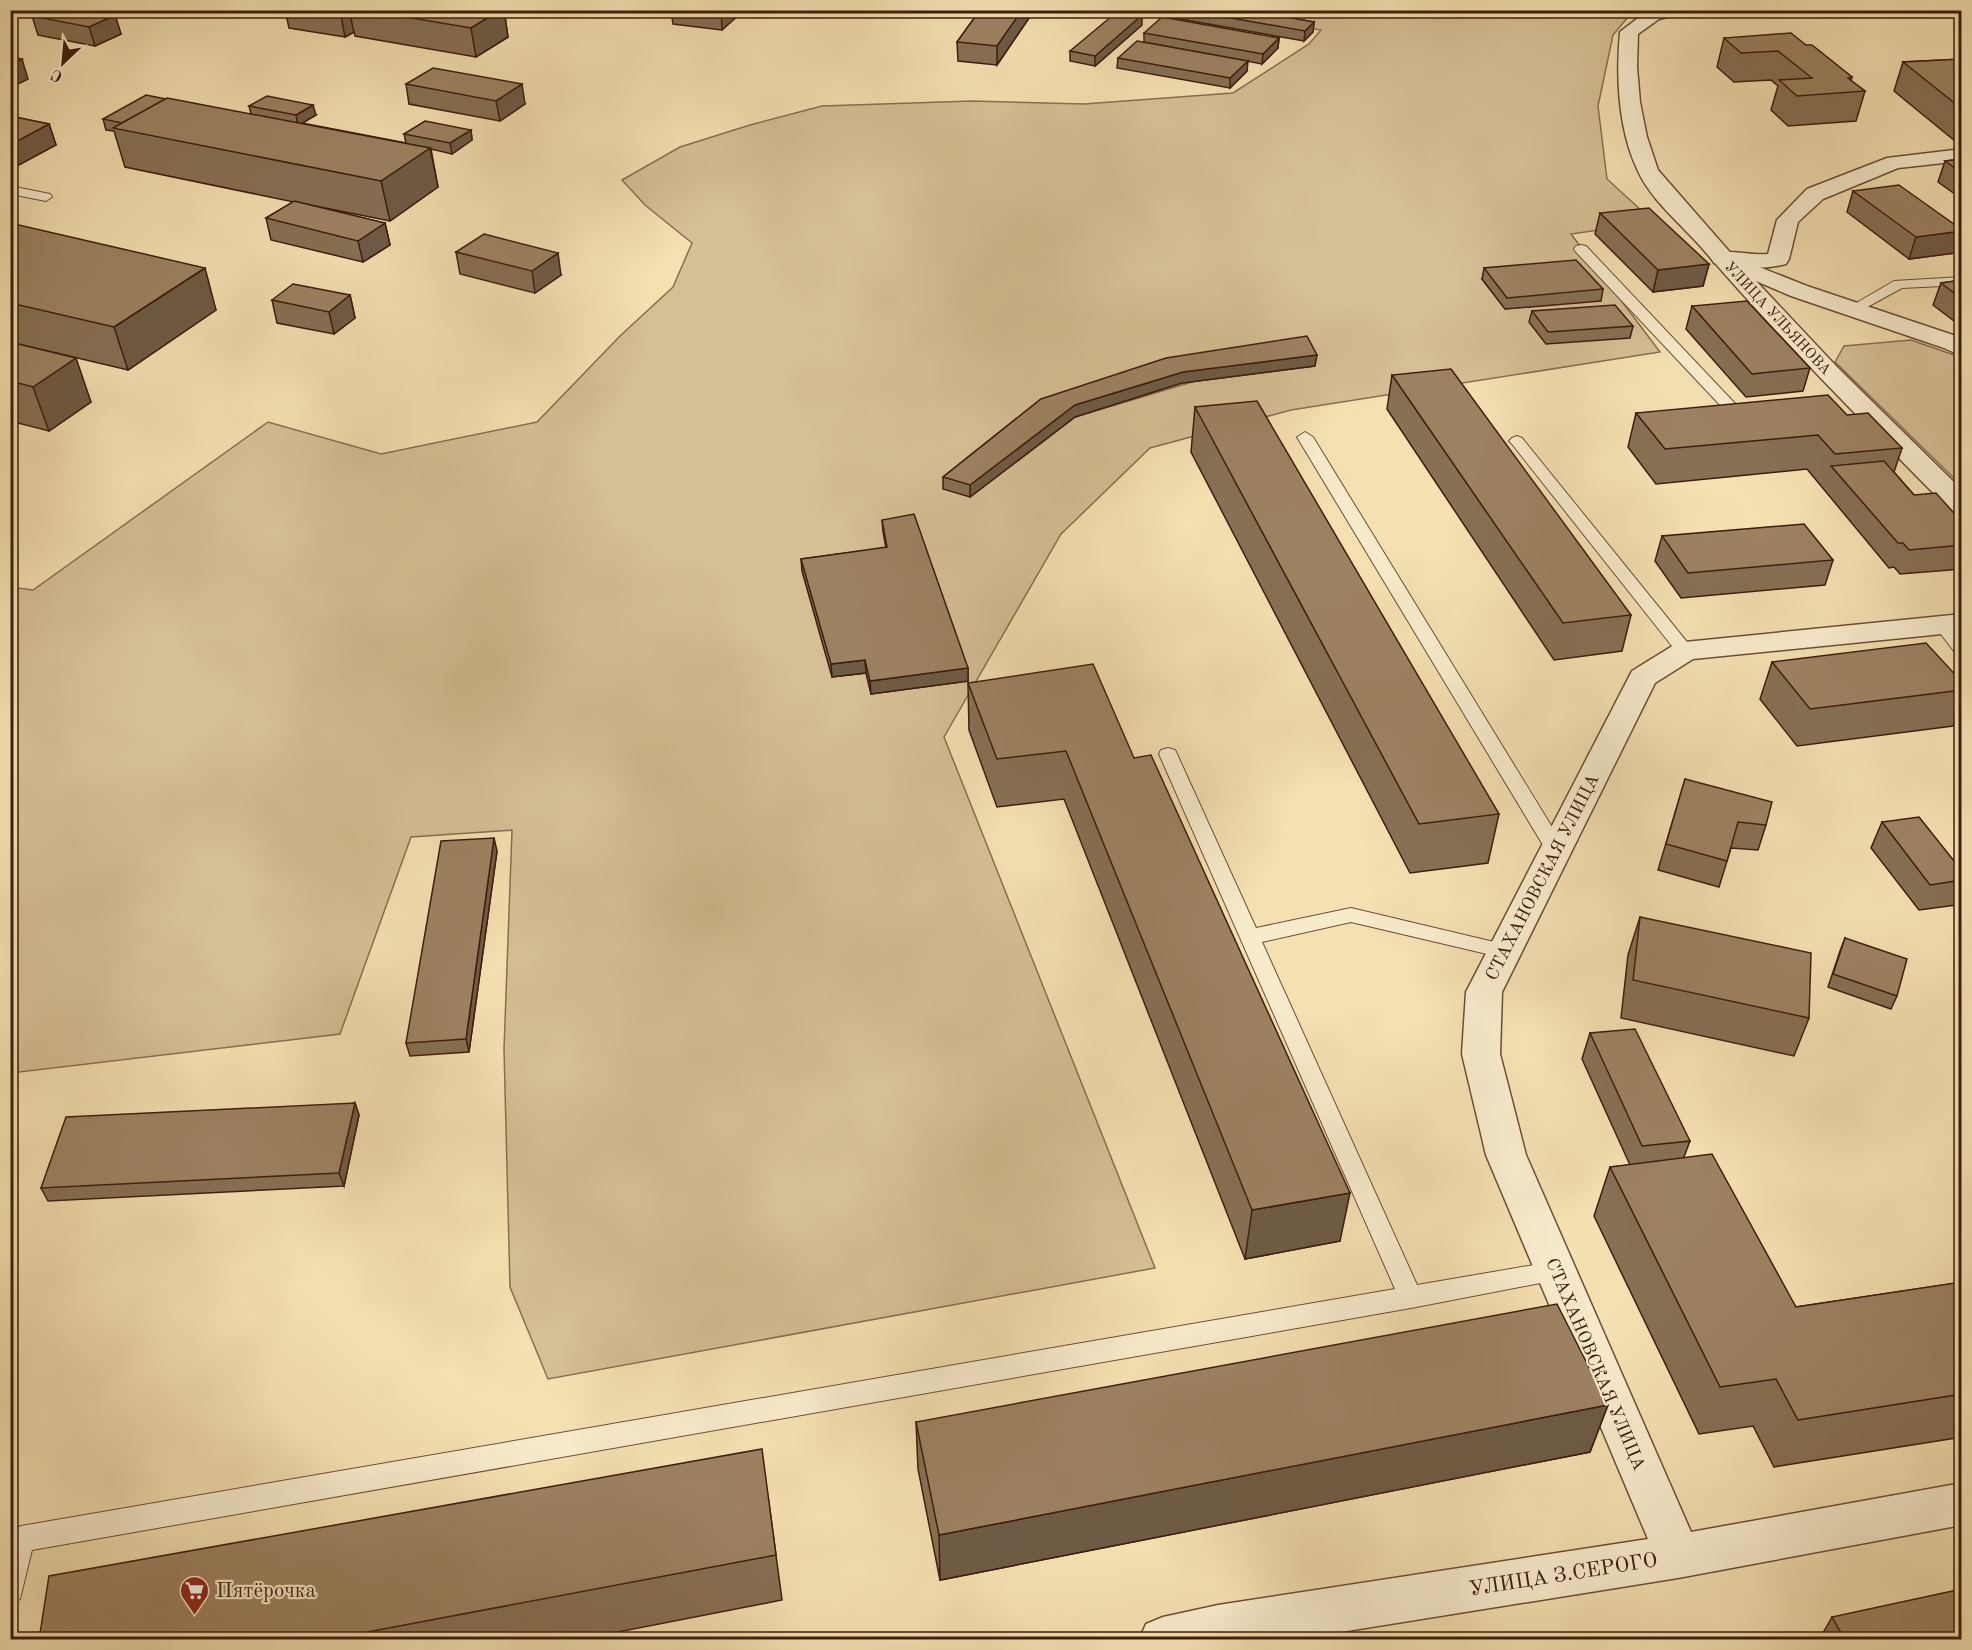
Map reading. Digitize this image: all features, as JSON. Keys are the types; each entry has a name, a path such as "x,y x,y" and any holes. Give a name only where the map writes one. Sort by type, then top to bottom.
{"street":[{"path":"1673,10 1653,15 1629,32 1626,61 1630,104 1649,172 1722,258 1756,262 1778,259 1788,220 1815,194 1894,162 1962,155"},
{"name":"УЛИЦА УЛЬЯНОВА","path":"1722,258 1799,291 1953,343 1962,349"},
{"name":"УЛИЦА УЛЬЯНОВА","path":"1722,258 1849,406 1962,506"},
{"name":"СТАХАНОВСКАЯ УЛИЦА","path":"1678,1556 1506,1155 1481,1054 1484,992 1643,678 1685,651 1955,632"},
{"name":"УЛИЦА З.СЕРОГО","path":"1163,1640 1220,1634 1678,1556 1962,1504"}],"lane":[{"path":"10,190 46,197"},
{"path":"1581,249 1740,418 1762,416"},
{"path":"1853,309 1899,285 1962,281"},
{"path":"1305,437 1556,850"},
{"path":"1517,441 1685,651"},
{"path":"1168,753 1411,1298"},
{"path":"1249,937 1351,915 1504,951"},
{"path":"10,1590 21,1539 1557,1271"}],"shaded area":[{"path":"1212,11 1633,11 1613,35 1598,106 1607,179 1654,222 1571,234 1660,352 1291,410 1150,448 1061,534 944,737 1155,1268 548,1379 510,1287 504,1049 512,830 411,837 340,1034 11,1073 11,587 33,590 268,422 381,454 537,422 620,336 673,287 692,243 645,205 622,180 680,147 822,106 972,101 1084,104 1233,93 1309,44 1321,30","holes":["1482,279 1600,300 1505,309","1306,348 1075,417 970,497 1041,410","888,560 968,680 871,694 866,673"]},
{"path":"1911,340 1957,356 1961,360 1961,485 1835,362 1844,346"}],"building":[{"path":"44,10 93,10 115,15 89,27 32,16"},
{"path":"364,10 500,10 471,28"},
{"path":"980,10 1022,10 997,46 957,42"},
{"path":"1186,10 1247,10 1314,22 1305,31"},
{"path":"1118,11 1142,15 1095,56 1070,51"},
{"path":"1162,17 1279,38 1263,54 1144,33"},
{"path":"1791,33 1806,45 1812,45 1852,77 1848,78 1865,91 1797,96 1779,80 1812,78 1778,51 1741,53 1724,38"},
{"path":"1137,41 1248,61 1230,78 1118,58"},
{"path":"10,57 22,59 10,65"},
{"path":"1962,59 1962,109 1903,62"},
{"path":"433,68 522,84 496,101 406,84"},
{"path":"146,95 166,99 122,123 103,119"},
{"path":"267,96 313,105 296,115 249,106"},
{"path":"167,98 430,148 381,181 113,128"},
{"path":"10,116 49,124 10,145"},
{"path":"425,121 471,130 450,143 404,134"},
{"path":"1962,159 1962,173 1945,161"},
{"path":"1899,185 1962,231 1916,237 1853,191"},
{"path":"294,201 385,223 358,241 266,218"},
{"path":"1649,208 1709,264 1658,270 1600,213"},
{"path":"10,223 205,268 114,327 10,303"},
{"path":"484,234 558,253 532,271 456,252"},
{"path":"1576,260 1603,289 1507,298 1484,268"},
{"path":"1962,280 1962,299 1941,283"},
{"path":"293,284 350,295 329,312 272,300"},
{"path":"1747,301 1810,368 1752,374 1692,306"},
{"path":"1615,305 1633,326 1548,332 1532,311"},
{"path":"1307,336 1317,355 1183,372 1075,405 970,485 943,477 1041,399 1166,358"},
{"path":"10,342 76,358 33,387 10,381"},
{"path":"1451,369 1631,615 1563,623 1392,375"},
{"path":"1828,395 1847,415 1868,413 1902,448 1835,454 1818,435 1665,449 1636,413"},
{"path":"1257,401 1499,814 1419,824 1195,407"},
{"path":"1884,461 1914,495 1936,493 1962,522 1962,545 1909,550 1903,543 1898,543 1831,466"},
{"path":"914,514 968,668 870,681 865,660 831,664 801,559 887,547 882,520"},
{"path":"1804,524 1833,560 1688,573 1662,536"},
{"path":"1926,643 1962,682 1962,690 1810,709 1772,662"},
{"path":"1093,664 1134,758 1151,755 1350,1193 1252,1210 1066,751 997,759 968,683"},
{"path":"1685,779 1772,802 1766,825 1738,822 1727,861 1666,844"},
{"path":"1919,817 1962,871 1962,880 1930,885 1882,822"},
{"path":"494,838 466,1039 406,1043 441,841"},
{"path":"1640,917 1811,953 1809,1018 1633,980"},
{"path":"1845,938 1907,959 1897,996 1833,974"},
{"path":"1635,1029 1690,1141 1642,1146 1590,1033"},
{"path":"355,1103 339,1173 41,1188 66,1117"},
{"path":"1712,1154 1796,1307 1962,1282 1962,1394 1798,1420 1776,1379 1720,1387 1610,1167"},
{"path":"1557,1304 1608,1405 939,1535 916,1422"},
{"path":"762,1449 776,1555 325,1640 39,1640 49,1576"},
{"path":"1962,1589 1962,1640 1845,1640 1832,1617"}],"place":[{"name":"Пятёрочка","path":"195,1616"}]}
